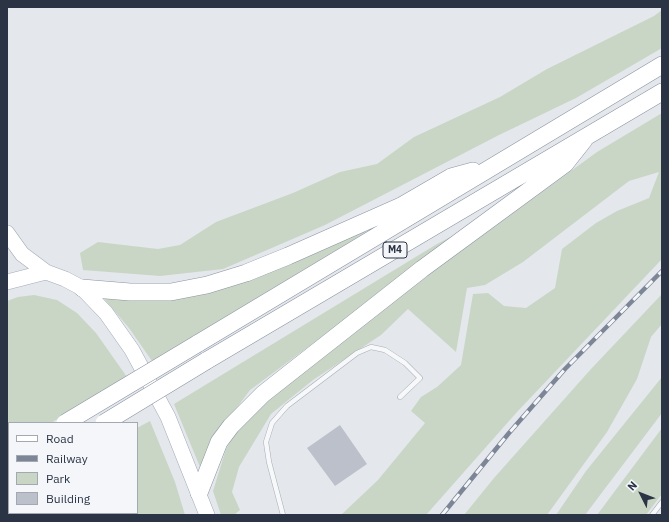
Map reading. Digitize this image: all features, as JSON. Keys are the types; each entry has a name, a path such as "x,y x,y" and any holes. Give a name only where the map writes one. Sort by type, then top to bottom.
{"highway":[{"name":"M4","path":"67,422 662,65"},
{"name":"M4","path":"106,422 206,361 584,140 662,92"},
{"name":"M4","path":"199,493 219,442 231,426 263,394 422,269 565,164 584,140"},
{"name":"M4","path":"82,288 130,292 171,292 207,285 246,273 336,235 401,206 451,177 499,163"}],"main road":[{"path":"7,233 22,254 46,272 65,279 82,288 106,312 132,350 168,417 207,515"},
{"path":"7,282 46,272"}],"lane":[{"path":"283,515 269,462 266,442 272,424 287,406 357,353 371,347 385,350 405,363 420,378 400,398"},
{"path":"652,515 662,502"}],"green space":[{"path":"662,10 662,48 576,98 499,135 325,225 223,269 160,276 83,270 80,253 98,242 158,249 180,245 216,222 293,193 340,172 377,164 414,137 500,97 547,69 654,16"},
{"path":"662,113 662,259 517,412 426,515 341,515 378,480 425,423 411,411 421,397 437,387 461,365 473,294 488,293 504,306 526,308 555,288 562,249 596,223 617,211 649,198 659,172 629,181 523,262 485,285 467,288 456,352 408,309 381,335 313,380 271,414 239,467 232,492 240,510 234,515 221,515 213,491 226,449 242,423 358,326 597,152"},
{"path":"473,225 250,390 212,441 200,467 174,404 437,244"},
{"path":"364,230 366,232 152,361 129,328 100,294 144,299"},
{"path":"662,294 662,324 651,337 637,379 607,432 547,515 464,515 494,478 591,369"},
{"path":"34,295 57,300 77,313 96,333 127,377 53,422 8,422 8,428 7,301 18,297"},
{"path":"662,377 662,413 585,515 556,515 586,471"},
{"path":"150,421 175,482 185,515 77,515 138,514 138,427"},
{"path":"662,428 662,494 646,515 597,515"}],"building":[{"path":"340,425 367,464 335,486 307,448"}],"railway":[{"path":"442,515 509,433 565,369 662,271"}]}
